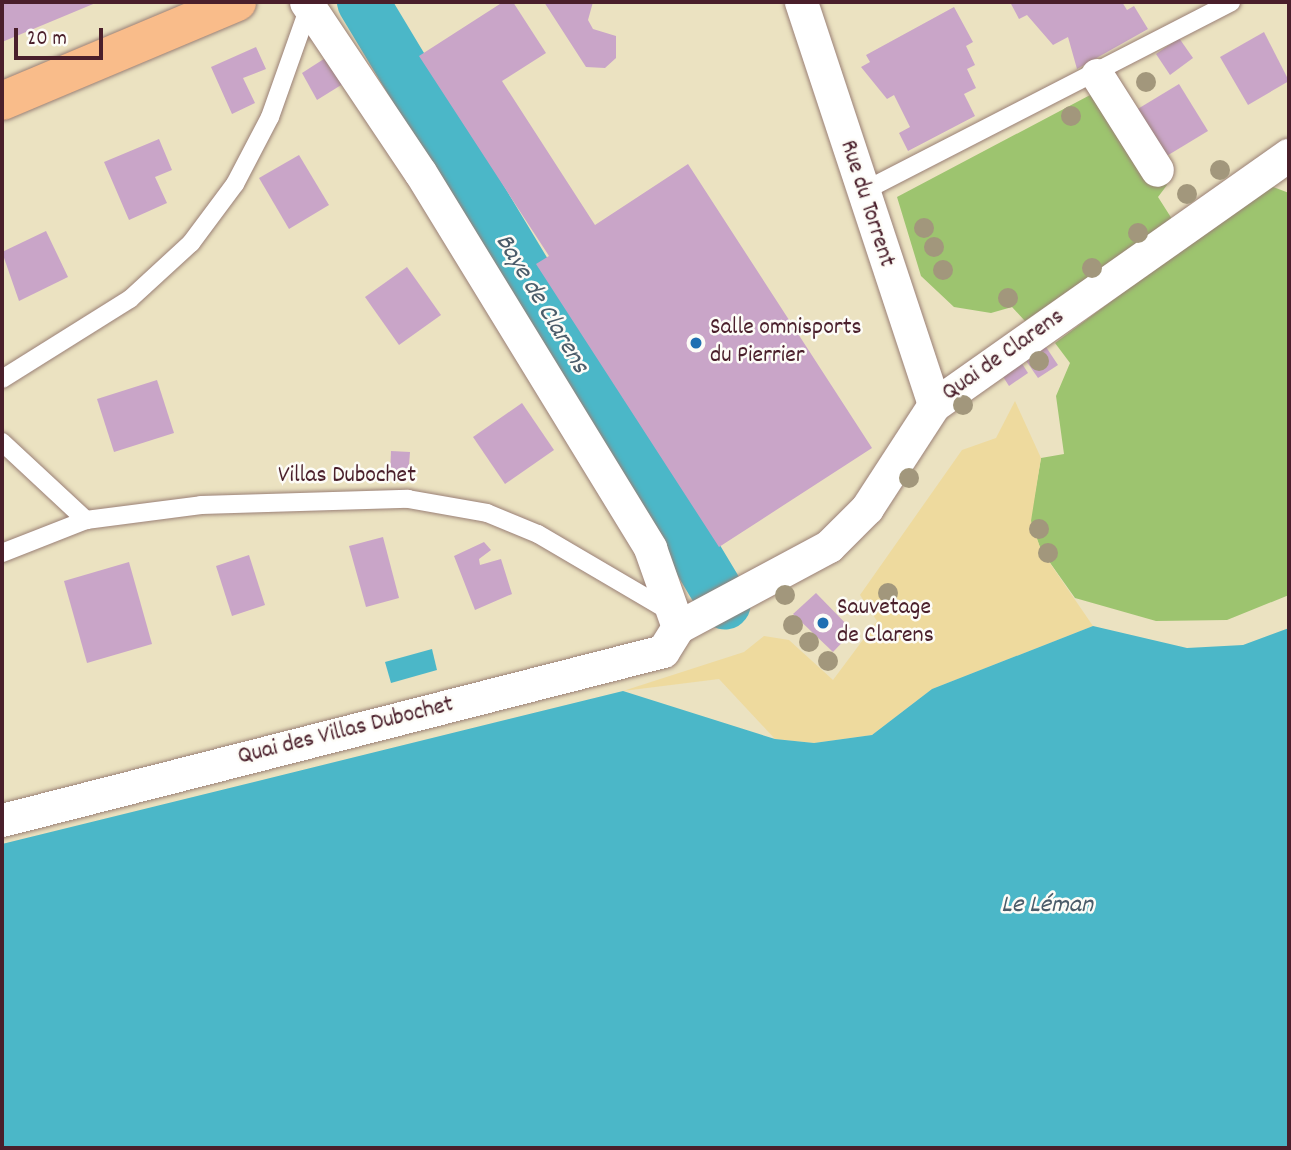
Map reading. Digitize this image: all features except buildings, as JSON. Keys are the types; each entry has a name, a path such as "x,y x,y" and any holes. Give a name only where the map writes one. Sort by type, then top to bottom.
{"main road":[{"path":"2,101 237,2"}],"street":[{"name":"Rue du Torrent","path":"800,2 934,405"},
{"path":"308,4 420,172 650,548 679,621"},
{"path":"1097,75 1157,170"},
{"name":"Quai de Clarens","path":"679,621 745,591 829,546 867,508 934,405 1289,155"},
{"name":"Quai des Villas Dubochet","path":"2,820 663,651 679,621"}],"lane":[{"path":"862,192 1097,75 1231,2"},
{"path":"2,379 130,299 191,243 235,184 271,117 308,4"},
{"path":"2,442 86,520"},
{"name":"Villas Dubochet","path":"2,553 86,520 201,505 408,499 487,513 538,534 600,576 679,621"}],"green space":[{"path":"1092,94 1157,169 1167,185 1158,197 1172,219 1025,321 1012,307 991,313 954,307 921,276 897,197"},
{"path":"1268,185 1289,193 1289,595 1227,620 1156,621 1075,598 1041,550 1030,521 1041,458 1064,454 1056,396 1070,363 1055,343"}],"sand":[{"path":"1015,401 1041,458 1031,521 1041,550 1093,626 932,689 872,735 814,743 775,739 719,679 623,691 744,652 764,636 789,640 833,680 877,621 860,595 962,450 996,438"}],"water":[{"name":"Le Léman","path":"1093,626 1187,648 1243,645 1289,628 1289,1148 2,1148 2,844 623,691 775,739 814,743 872,735 932,689"},
{"path":"432,649 437,670 391,683 385,662"}],"waterway":[{"name":"Baye de Clarens","path":"363,2 725,604"}],"place":[{"name":"Salle omnisports du Pierrier","path":"696,343"},
{"name":"Sauvetage de Clarens","path":"823,623"}]}
